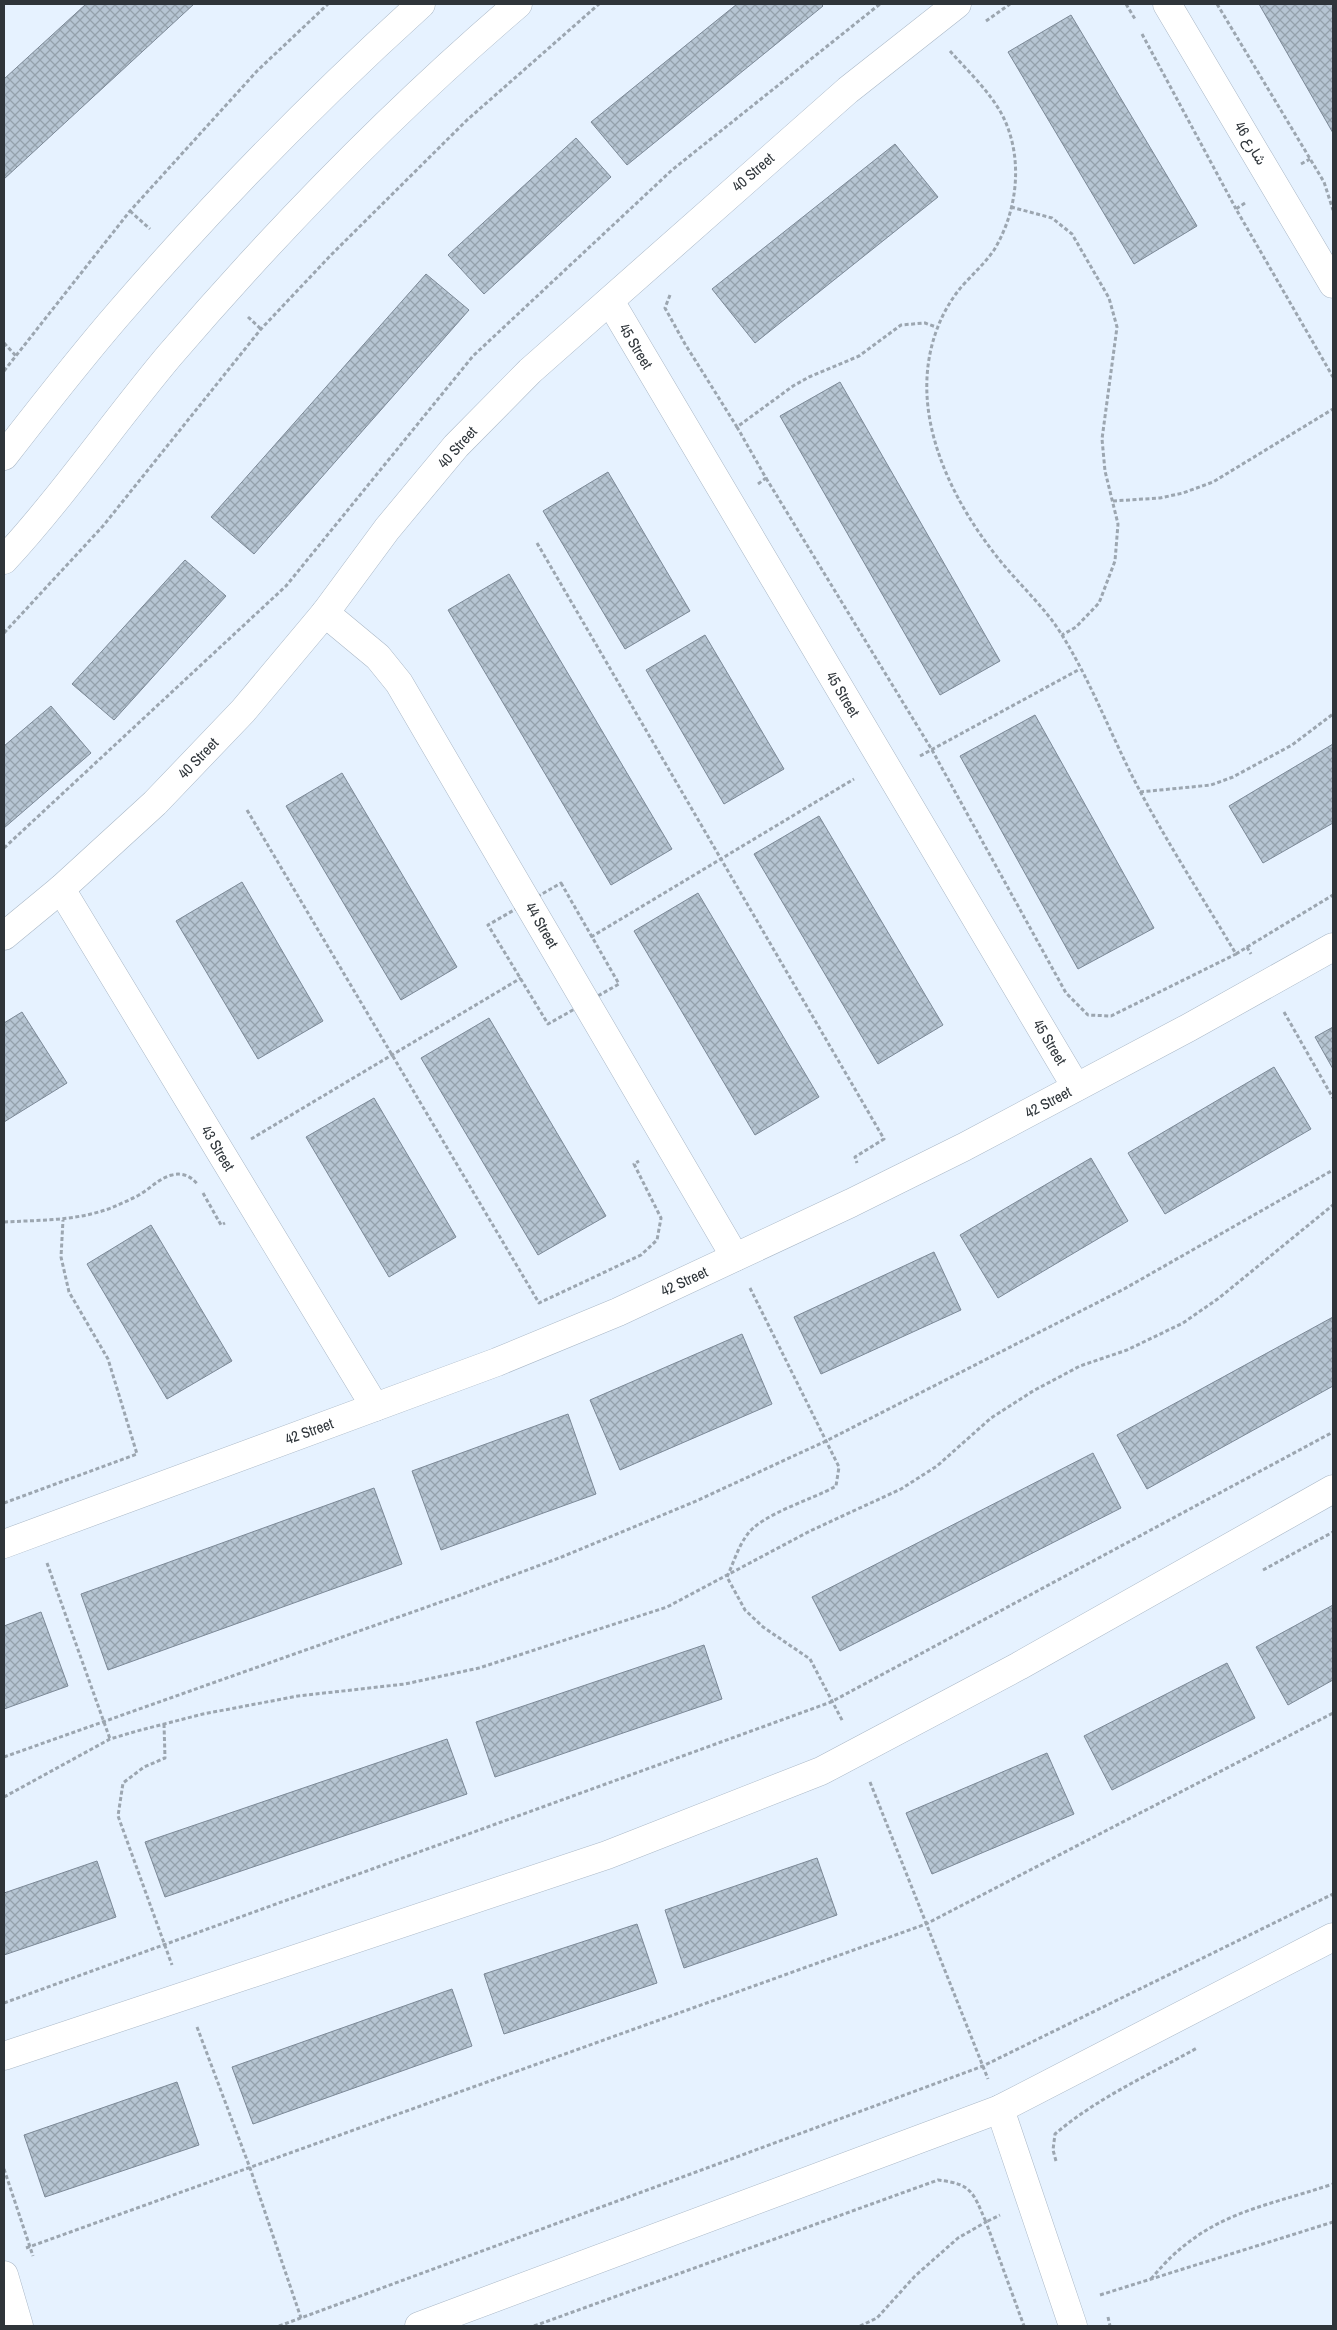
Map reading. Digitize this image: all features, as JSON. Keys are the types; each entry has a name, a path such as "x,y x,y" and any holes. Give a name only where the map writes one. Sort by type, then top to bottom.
{"street":[{"path":"4,456 119,313 186,237 307,111 421,4"},
{"path":"4,560 68,485 174,351 302,208 380,127 518,4"},
{"name":"40 Street","path":"4,936 61,889 155,803 243,711 325,613 387,529 456,446 530,371 727,194 840,96 956,4"},
{"name":"شارع 46","path":"1167,4 1333,284"},
{"name":"45 Street","path":"610,301 1076,1087"},
{"name":"44 Street","path":"325,613 378,657 399,683 735,1257"},
{"name":"43 Street","path":"61,889 375,1407"},
{"name":"42 Street","path":"4,1544 497,1362 609,1316 871,1193 964,1147 1268,984 1333,947"},
{"path":"4,2056 607,1855 821,1771 1019,1666 1333,1490"},
{"path":"419,2326 1000,2109 1333,1937"},
{"path":"1000,2109 1073,2326"},
{"path":"4,2274 19,2326"}],"path":[{"path":"4,371 130,211 257,71 328,4"},
{"path":"4,633 103,526 261,329 331,255 467,120 599,4"},
{"path":"979,26 1010,4"},
{"path":"1126,4 1136,21"},
{"path":"1217,4 1324,182 1333,210"},
{"path":"928,27 985,90 1000,110 1015,154 1016,175 1011,207 994,249 961,287 936,327 928,366 927,395 931,424 942,464 979,531 1000,560 1062,635 1140,792 1236,954"},
{"path":"1140,30 1236,209"},
{"path":"1011,207 1052,218 1072,234 1109,298 1115,312 1117,327 1102,439 1105,471 1114,500 1118,524 1118,543 1109,579 1099,603 1076,626 1062,635"},
{"path":"671,292 665,308 685,344 932,750 1066,993 1088,1015 1111,1016 1236,954 1333,895"},
{"path":"737,427 793,386 809,377 859,356 900,325 925,323 936,327"},
{"path":"4,343 16,356"},
{"path":"1114,500 1160,498 1183,493 1213,482 1333,409"},
{"path":"731,504 766,478"},
{"path":"537,543 884,1139 855,1157 871,1193"},
{"path":"890,773 1080,669"},
{"path":"1140,792 1211,785 1233,776 1292,745 1333,714"},
{"path":"591,937 854,779"},
{"path":"247,810 539,1303 641,1256 657,1240 661,1218 634,1164 668,1143"},
{"path":"1247,947 1333,1098"},
{"path":"223,1155 520,978"},
{"path":"4,1757 559,1558 694,1502 826,1441 1124,1289 1333,1170"},
{"path":"4,1222 62,1220 110,1208 139,1195 164,1178 181,1174 190,1177 197,1184 221,1225 254,1208"},
{"path":"4,1796 110,1739 203,1714 298,1696 405,1684 479,1668 668,1607 727,1578 810,1532 901,1489 937,1466 991,1418 1033,1391 1080,1366 1127,1350 1184,1323 1219,1298 1333,1205"},
{"path":"4,1503 137,1454 108,1359 69,1292 61,1257 62,1220"},
{"path":"727,1578 747,1534 768,1516 814,1498 836,1486 838,1467 735,1257"},
{"path":"4,2003 831,1702 1333,1432"},
{"path":"36,1532 105,1720 110,1739"},
{"path":"727,1578 745,1610 763,1627 810,1659 831,1702 859,1751 1000,2109"},
{"path":"22,2250 926,1924 1333,1713"},
{"path":"279,2326 983,2066 1333,1894"},
{"path":"1058,2168 1053,2150 1056,2134 1100,2102 1204,2044"},
{"path":"4,2169 36,2264"},
{"path":"534,2326 938,2180 956,2182 972,2191 986,2222 1024,2326"},
{"path":"1150,2280 1167,2259 1208,2227 1268,2202 1289,2198 1333,2184"},
{"path":"860,2326 877,2318 915,2276 958,2238 1030,2200"},
{"path":"1097,2286 1100,2295 1333,2222"}],"building":[{"path":"86,4 194,4 4,179 4,79"},
{"path":"737,4 821,4 823,6 627,165 591,122"},
{"path":"1259,4 1333,4 1333,133"},
{"path":"1071,15 1197,226 1134,264 1008,52"},
{"path":"576,138 611,177 484,294 448,255"},
{"path":"895,144 938,197 755,343 712,289"},
{"path":"426,274 469,310 254,554 211,517"},
{"path":"840,382 1000,661 940,695 780,416"},
{"path":"608,472 690,611 625,649 543,511"},
{"path":"185,560 226,596 114,720 72,684"},
{"path":"509,574 672,849 611,885 448,610"},
{"path":"705,635 784,769 724,804 646,670"},
{"path":"51,706 91,753 4,828 4,746"},
{"path":"1035,715 1154,928 1078,969 960,756"},
{"path":"1333,744 1333,823 1263,863 1229,806"},
{"path":"342,773 457,967 401,1000 286,806"},
{"path":"819,816 943,1025 878,1064 754,854"},
{"path":"242,882 323,1021 258,1059 176,921"},
{"path":"698,893 819,1097 755,1135 634,931"},
{"path":"22,1012 67,1083 4,1122 4,1023"},
{"path":"489,1018 606,1216 538,1255 421,1058"},
{"path":"1333,1027 1333,1069 1315,1037"},
{"path":"1274,1067 1311,1129 1165,1214 1128,1153"},
{"path":"374,1098 456,1237 389,1277 306,1137"},
{"path":"1091,1158 1128,1221 998,1298 960,1235"},
{"path":"151,1225 232,1361 167,1399 87,1264"},
{"path":"934,1252 961,1310 821,1374 794,1317"},
{"path":"1333,1317 1333,1386 1147,1489 1117,1435"},
{"path":"742,1334 772,1404 620,1470 590,1400"},
{"path":"568,1414 596,1494 441,1550 412,1471"},
{"path":"1093,1453 1121,1508 840,1651 812,1597"},
{"path":"374,1488 402,1564 108,1670 81,1594"},
{"path":"1333,1605 1333,1680 1288,1705 1256,1647"},
{"path":"41,1612 68,1686 4,1709 4,1626"},
{"path":"704,1645 722,1699 495,1777 476,1722"},
{"path":"1227,1663 1255,1718 1112,1790 1084,1736"},
{"path":"447,1739 467,1794 165,1897 145,1842"},
{"path":"1047,1753 1074,1814 932,1874 906,1813"},
{"path":"817,1858 837,1915 684,1968 665,1910"},
{"path":"97,1861 116,1917 4,1955 4,1893"},
{"path":"637,1924 657,1983 504,2034 484,1974"},
{"path":"452,1989 472,2046 253,2124 232,2067"},
{"path":"177,2082 199,2145 45,2197 24,2135"}]}
